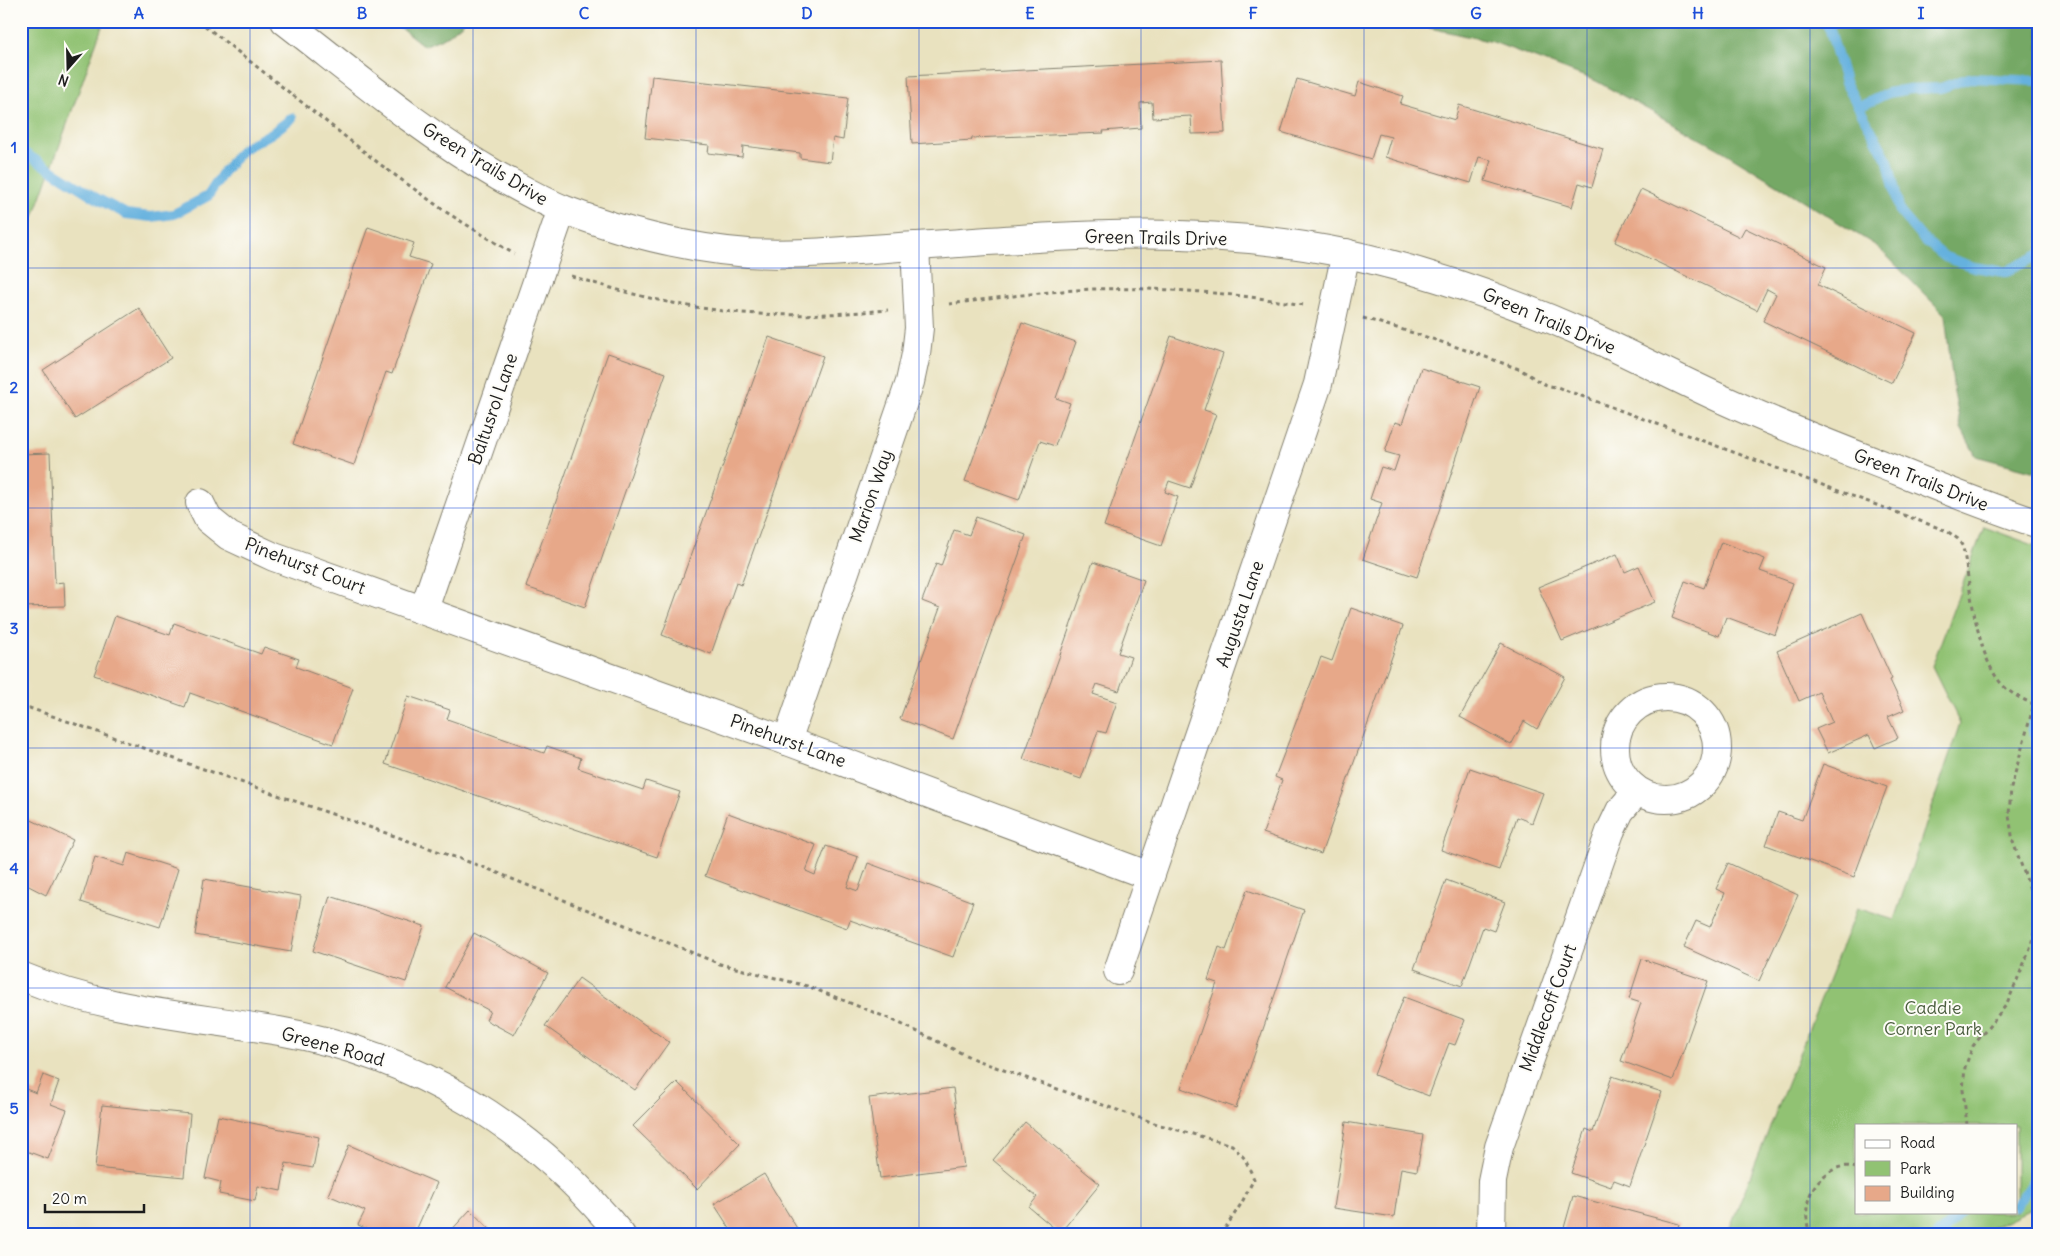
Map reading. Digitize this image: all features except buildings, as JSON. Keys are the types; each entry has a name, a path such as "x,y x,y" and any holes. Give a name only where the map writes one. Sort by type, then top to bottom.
{"street":[{"name":"Green Trails Drive","path":"285,21 432,135 524,191 562,209 631,231 694,246 748,253 809,254 1129,234 1265,241 1346,253 1495,296 1585,334 1724,400 1818,440 1985,506 2039,524"},
{"name":"Baltusrol Lane","path":"424,609 562,209"},
{"name":"Marion Way","path":"787,741 910,382 919,328 915,246"},
{"name":"Augusta Lane","path":"1118,971 1318,384 1346,253"},
{"name":"Pinehurst Court","path":"200,502 208,519 229,536 274,557 424,609"},
{"name":"Pinehurst Lane","path":"424,609 1150,876"},
{"name":"Middlecoff Court","path":"1491,1235 1492,1181 1499,1147 1610,832 1620,811 1637,791"},
{"name":"Greene Road","path":"21,976 87,999 134,1010 280,1032 334,1043 388,1061 484,1109 523,1137 577,1185 621,1235"}],"path":[{"path":"199,21 381,165 446,212 521,257"},
{"path":"568,275 631,293 710,310 781,314 835,314 890,309"},
{"path":"949,304 1093,290 1169,290 1248,296 1304,306"},
{"path":"1363,318 1441,340 1522,370 1546,386 1562,388 1947,531 1958,539 1963,547 1981,641 1995,676 2013,693 2039,706"},
{"path":"1967,1124 1962,1090 1965,1067 1973,1046 2007,1004 2030,949 2037,922 2034,900 2013,842 2009,815 2011,788 2034,704"},
{"path":"21,705 483,867 720,964 808,986 893,1020 976,1060 1160,1124 1232,1144 1245,1159 1254,1179 1223,1235"},
{"path":"1810,1235 1807,1224 1807,1210 1809,1194 1815,1183 1824,1174 1840,1166 1855,1168"}],"green space":[{"path":"21,21 104,21 21,253"},
{"path":"392,21 465,21 449,35 424,46"},
{"path":"1399,21 2039,21 2039,473 1976,456 1961,428 1954,393 1945,315 1878,247 1721,150 1596,81 1493,42"},
{"name":"Caddie Corner Park","path":"1984,527 2039,547 2039,1205 1977,1235 1727,1235 1857,908 1894,920 1960,723 1932,666"}],"waterway":[{"path":"401,24 406,21"},
{"path":"1825,21 1830,30 1845,82 1888,161 1900,212 1922,238 1945,257 1974,267 2005,272 2039,255"},
{"path":"1859,107 1888,93 1909,89 1941,88 1969,78 2039,81"},
{"path":"21,151 98,199 126,214 151,217 174,214 208,196 224,171 243,149 272,133 292,118"},
{"path":"2039,582 2037,592 2039,599"},
{"path":"2033,722 2032,728 2039,740"},
{"path":"2018,1203 2039,1172"},
{"path":"1937,1235 1958,1214"}]}
